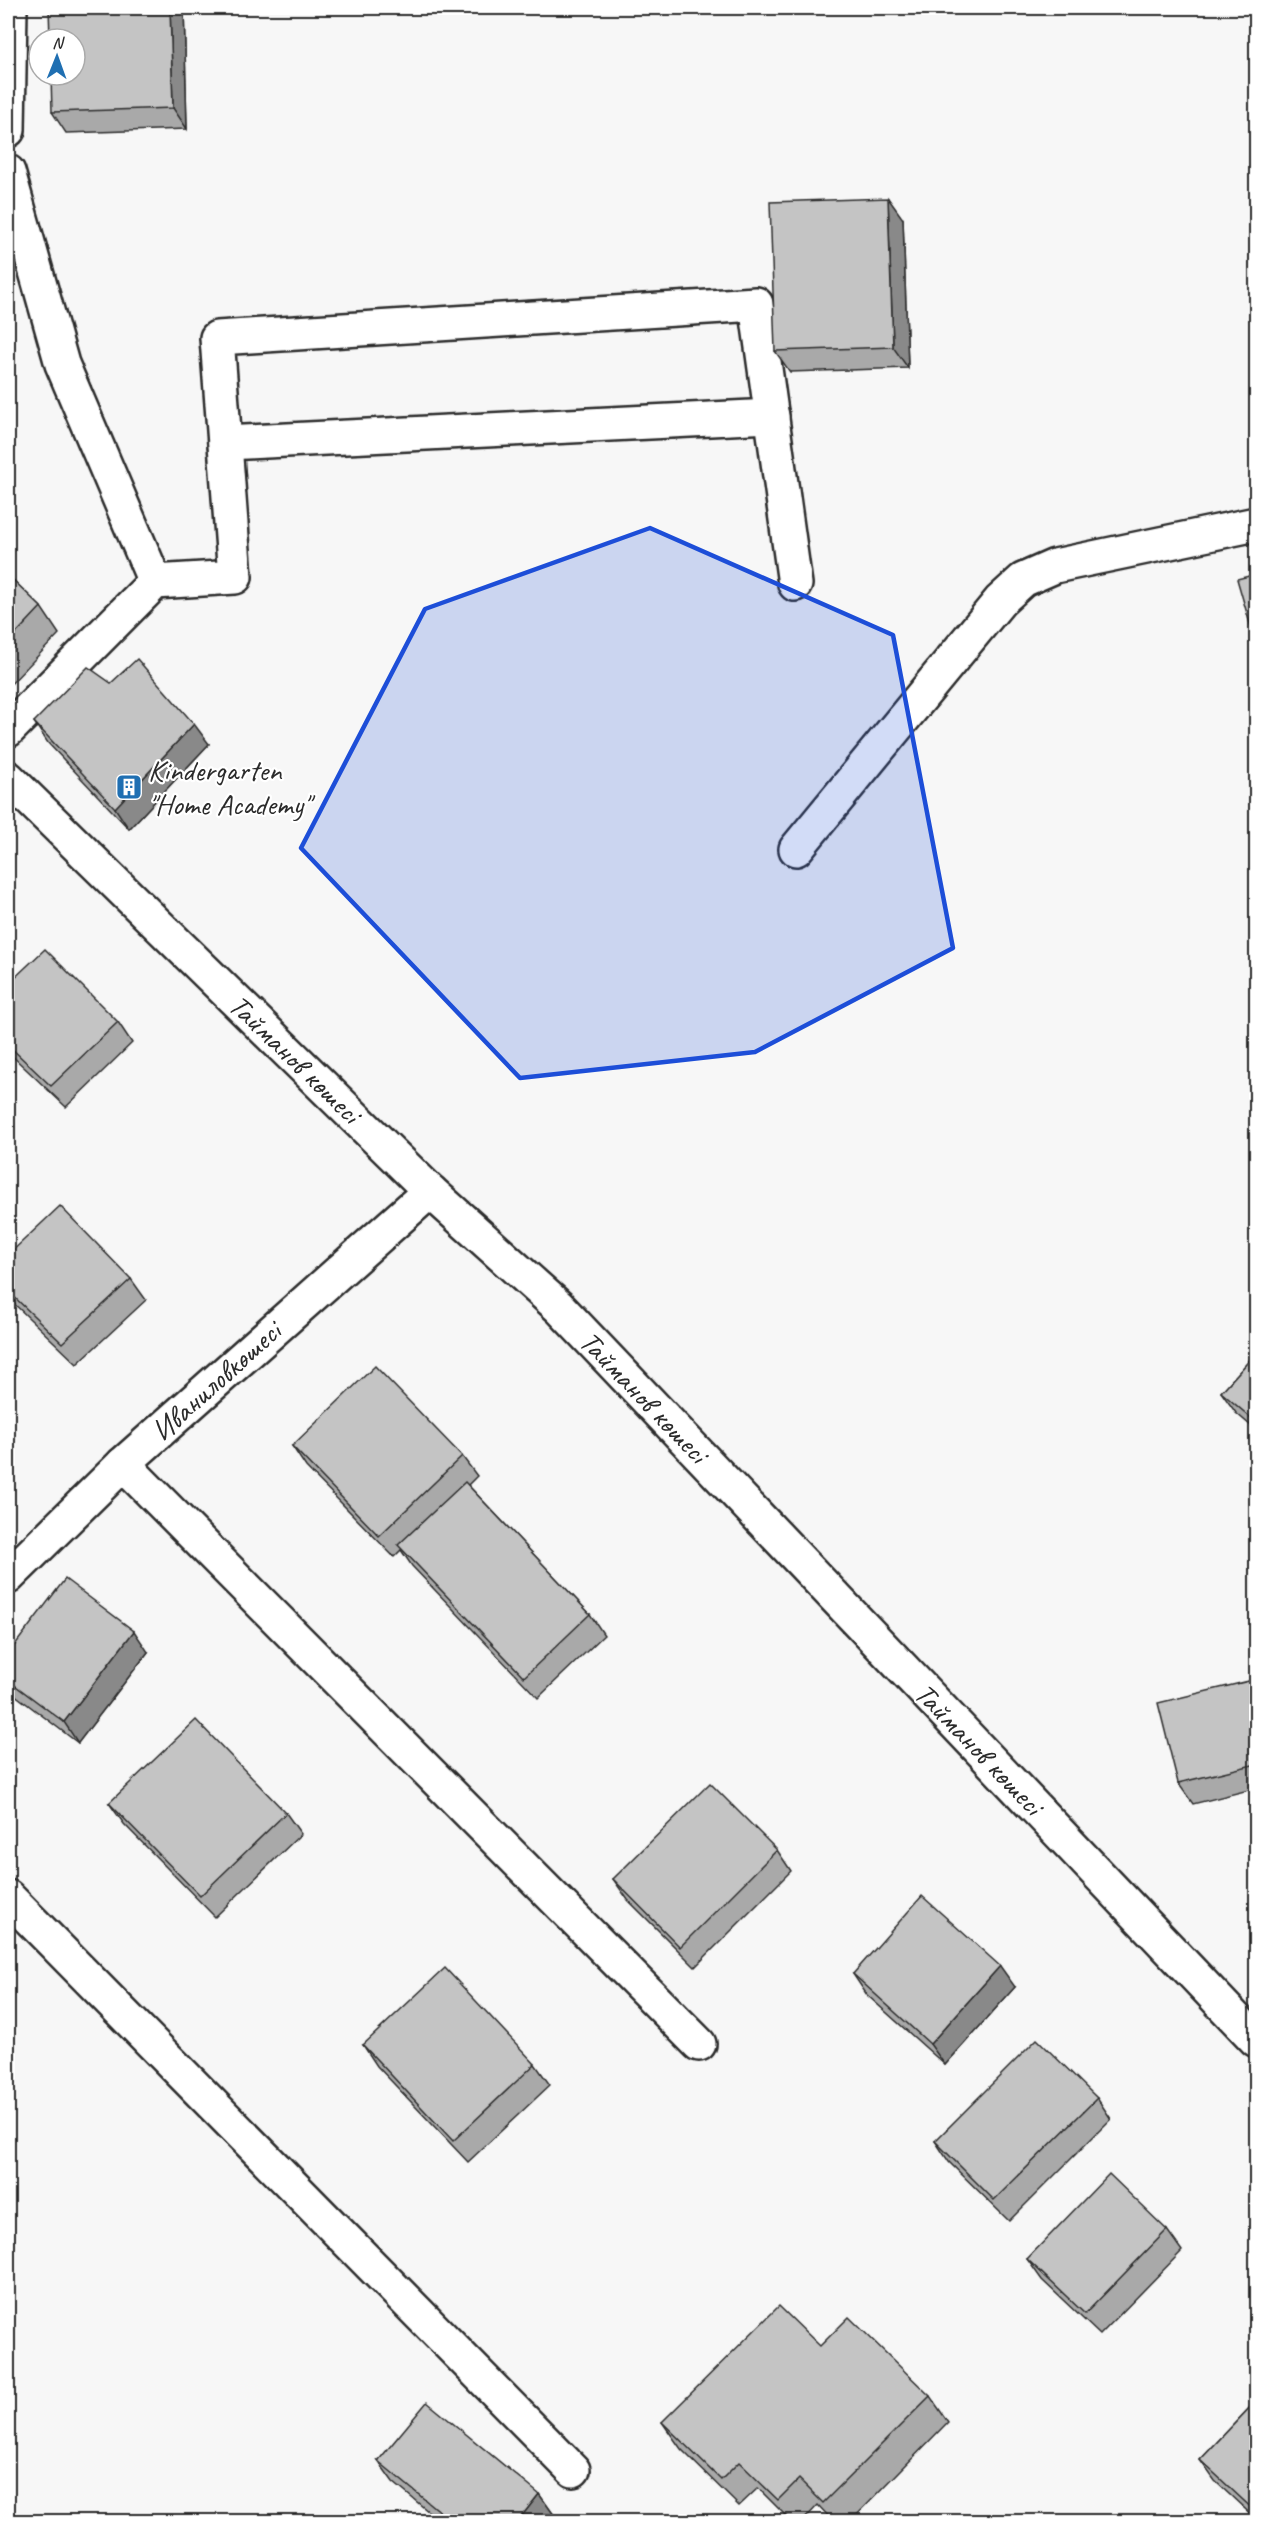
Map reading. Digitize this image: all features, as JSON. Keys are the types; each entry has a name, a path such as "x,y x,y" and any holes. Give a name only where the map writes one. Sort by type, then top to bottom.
{"street":[{"path":"8,130 10,8"},
{"path":"8,172 62,364 155,582"},
{"path":"8,730 155,582 235,577 217,338 756,304 795,584"},
{"path":"225,443 772,416"},
{"path":"796,849 1000,601 1023,580 1055,566 1257,524"},
{"name":"Тайманов көшесі","path":"8,778 430,1191 559,1307 1257,2040"},
{"name":"Иваниловкөшесі","path":"8,1578 123,1464 430,1191"},
{"path":"123,1464 699,2044"},
{"path":"8,1897 573,2470"}],"highlighted area":[{"path":"650,528 893,635 953,948 755,1052 520,1078 301,848 425,609"}],"building":[{"path":"49,8 170,8 173,108 52,112 51,87 87,87 87,27 50,27"},
{"path":"888,198 893,347 775,351 770,202"},
{"path":"1257,574 1257,648 1237,579"},
{"path":"8,575 41,607 8,642"},
{"name":"Kindergarten \"Home Academy\"","path":"137,659 194,724 115,808 34,722 88,667 111,683"},
{"path":"45,949 118,1022 51,1086 8,1045 8,984"},
{"path":"60,1206 131,1279 62,1343 8,1291 8,1255"},
{"path":"1257,1352 1257,1423 1221,1392"},
{"path":"375,1366 462,1456 379,1536 292,1446"},
{"path":"465,1482 590,1614 524,1677 398,1545"},
{"path":"65,1579 134,1631 64,1722 8,1680 8,1654"},
{"path":"1257,1679 1257,1764 1178,1783 1158,1703"},
{"path":"196,1720 286,1813 200,1896 109,1803"},
{"path":"710,1783 777,1850 680,1947 613,1879"},
{"path":"922,1896 1000,1966 930,2044 853,1974"},
{"path":"445,1968 535,2064 453,2141 363,2045"},
{"path":"1037,2039 1097,2098 994,2200 935,2141"},
{"path":"1109,2174 1167,2230 1085,2314 1027,2259"},
{"path":"779,2306 820,2346 849,2317 930,2396 823,2503 799,2479 778,2500 739,2462 721,2480 662,2422"},
{"path":"1257,2400 1257,2513 1200,2460"},
{"path":"427,2402 539,2494 517,2522 452,2522 378,2461"}],"place":[{"name":"Kindergarten \"Home Academy\"","path":"129,787"}]}
